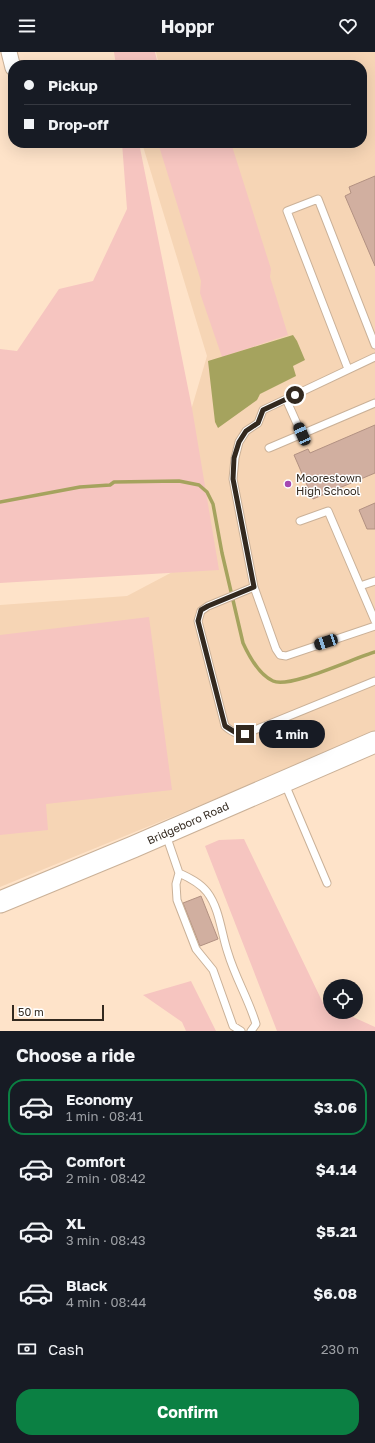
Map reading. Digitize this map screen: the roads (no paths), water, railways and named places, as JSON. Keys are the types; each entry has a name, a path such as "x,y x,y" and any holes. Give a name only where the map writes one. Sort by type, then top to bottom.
{"main road":[{"name":"Bridgeboro Road","path":"0,902 166,833 375,742"}],"lane":[{"path":"348,369 287,211 318,199 375,345"},
{"path":"375,357 263,410 258,423 246,431 239,442 234,458 233,479 254,587 276,649 280,655 286,656 375,626"},
{"path":"286,400 302,434"},
{"path":"269,448 375,403"},
{"path":"300,521 328,511 375,619"},
{"path":"360,586 375,581"},
{"path":"254,587 201,610 198,621 225,726 232,732 245,734 375,681"},
{"path":"284,782 327,883"},
{"path":"166,833 179,873 176,884 177,900 196,949 213,970 233,1026 241,1031"},
{"path":"179,873 200,885 212,900 221,922 228,953 256,1024 250,1031"}],"waterway":[{"path":"0,502 80,487 110,485 114,482 179,481 199,485 207,492 213,504 222,553 243,643 251,659 263,674 273,681 293,681 375,652"}],"place":[{"name":"Moorestown High School","path":"288,484"}]}
